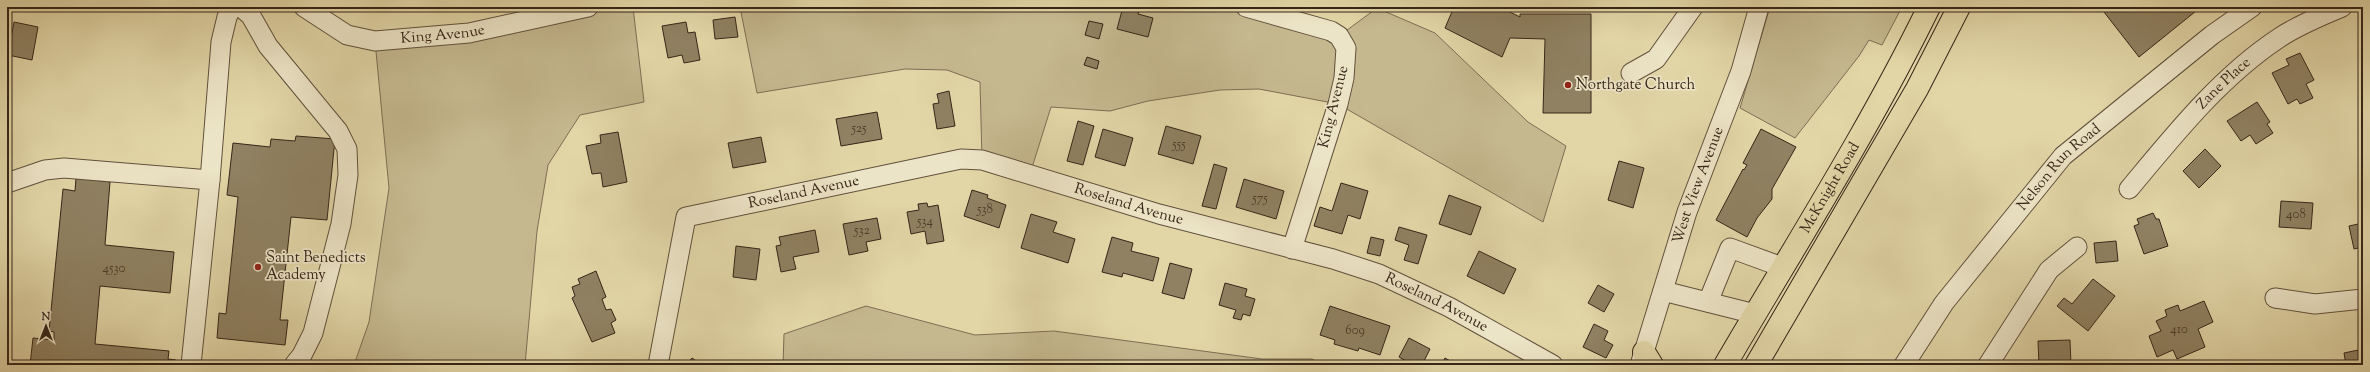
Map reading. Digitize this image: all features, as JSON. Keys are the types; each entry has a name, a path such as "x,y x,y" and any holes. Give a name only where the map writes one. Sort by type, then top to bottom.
{"highway":[{"name":"McKnight Road","path":"1725,365 1894,76 1929,7"},
{"name":"McKnight Road","path":"1756,365 1917,89 1959,7"}],"street":[{"path":"190,365 210,180 221,42 227,17 232,7"},
{"path":"241,7 251,16 268,46 338,131 347,149 348,175 341,224 313,333 302,355 294,365"},
{"name":"King Avenue","path":"304,7 348,35 375,41 469,33 588,7"},
{"name":"King Avenue","path":"1246,7 1331,31 1339,36 1346,48 1344,78 1338,104 1292,249"},
{"path":"1631,73 1656,60 1693,7"},
{"name":"West View Avenue","path":"1645,361 1663,291 1696,188 1741,71 1759,7"},
{"name":"Nelson Run Road","path":"1904,365 1944,303 2063,156 2212,35 2252,7"},
{"name":"Zane Place","path":"2129,189 2179,129 2242,66 2280,37 2342,7"},
{"name":"Roseland Avenue","path":"658,365 686,217 972,158 1159,214 1357,266 1400,283 1500,335 1552,365"},
{"path":"7,183 45,170 64,168 210,180"},
{"path":"1988,365 2049,270 2077,247"},
{"path":"1708,302 1730,248 1782,267"},
{"path":"1663,291 1755,314"},
{"path":"2274,298 2315,304 2363,299"}],"shaded area":[{"path":"588,7 633,7 644,102 580,115 548,165 537,231 525,365 354,365 369,322 389,188 375,41"},
{"path":"740,7 1246,7 1339,36 1377,8 1435,33 1528,122 1566,146 1543,222 1338,104 1259,89 1220,90 1148,101 1110,111 1051,107 1030,174 982,160 980,82 947,70 905,69 757,93"},
{"path":"1770,7 1902,7 1882,45 1869,40 1859,56 1795,138 1740,108"},
{"path":"866,306 975,335 1054,331 1262,359 1312,359 1323,365 783,365 784,334"}],"building":[{"path":"1123,7 1140,7 1138,14 1153,18 1148,37 1117,29"},
{"name":"Northgate Church","path":"1454,7 1500,7 1520,17 1520,14 1591,14 1591,113 1543,113 1545,39 1510,38 1502,57 1445,28"},
{"path":"2110,7 2201,7 2139,57 2104,12"},
{"path":"735,17 738,37 715,39 713,20"},
{"path":"1089,21 1103,24 1099,39 1085,35"},
{"path":"14,22 38,27 32,60 8,55"},
{"path":"686,22 688,33 695,32 700,60 684,63 682,55 668,58 662,26"},
{"path":"2300,53 2314,80 2306,84 2313,98 2300,104 2297,99 2288,104 2272,73 2289,65 2286,59"},
{"path":"1087,57 1099,61 1097,69 1084,65"},
{"path":"949,91 955,126 937,129 933,104 939,103 937,94"},
{"path":"2257,102 2270,122 2267,124 2273,133 2256,144 2250,135 2241,141 2227,121"},
{"path":"877,112 882,139 841,146 836,119"},
{"path":"1078,121 1094,126 1083,165 1067,161"},
{"path":"1166,126 1201,136 1193,164 1158,154"},
{"path":"1103,129 1133,138 1125,166 1095,157"},
{"path":"1761,129 1796,147 1772,189 1772,199 1757,218 1747,237 1716,220 1743,169 1744,170 1747,165 1743,163"},
{"path":"618,132 627,182 603,187 601,173 592,174 586,146 601,143 600,135"},
{"name":"Saint Benedicts Academy","path":"296,136 335,139 327,220 291,217 280,320 288,320 285,345 217,338 219,313 226,314 238,197 227,195 233,143 270,147 271,139 295,141"},
{"path":"761,137 766,162 733,168 728,143"},
{"path":"2205,149 2221,166 2199,188 2183,171"},
{"path":"1619,161 1644,168 1633,208 1608,200"},
{"path":"1214,164 1227,168 1216,209 1202,206"},
{"path":"76,178 110,182 105,245 174,252 170,293 100,286 95,344 169,351 168,359 176,360 176,365 30,365 33,338 54,340 54,332 49,331 63,189 75,191"},
{"path":"1244,179 1284,191 1276,219 1236,207"},
{"path":"1341,183 1368,191 1360,219 1348,215 1342,234 1314,226 1320,207 1332,211"},
{"path":"972,190 988,195 987,198 1006,205 999,228 964,216"},
{"path":"1449,195 1481,207 1471,235 1439,224"},
{"path":"2281,201 2313,203 2311,229 2279,227"},
{"path":"927,203 928,207 938,205 944,241 927,244 925,231 911,234 907,212 919,210 918,204"},
{"path":"2153,213 2156,219 2159,219 2168,246 2144,254 2134,226 2139,224 2137,219"},
{"path":"1031,214 1057,222 1053,232 1075,239 1068,263 1021,248"},
{"path":"877,218 881,239 866,242 868,251 849,255 843,224"},
{"path":"2363,223 2363,247 2354,249 2349,226"},
{"path":"1399,227 1427,235 1418,264 1404,260 1409,245 1395,240"},
{"path":"815,230 819,252 793,257 796,269 781,272 776,246 781,245 779,237"},
{"path":"1112,237 1133,243 1131,251 1159,258 1153,281 1123,273 1122,277 1102,272"},
{"path":"1371,237 1384,240 1380,256 1367,253"},
{"path":"2116,241 2118,261 2096,263 2094,243"},
{"path":"736,246 760,249 756,280 733,277"},
{"path":"1479,251 1516,269 1504,294 1467,276"},
{"path":"1170,263 1192,269 1184,299 1162,293"},
{"path":"596,271 606,297 602,299 606,310 611,309 616,320 611,323 615,333 592,342 572,298 575,296 572,287 580,284 578,279"},
{"path":"2093,279 2115,296 2088,331 2057,306 2064,298 2072,304"},
{"path":"1225,283 1247,289 1245,296 1255,299 1250,316 1243,314 1241,320 1233,318 1236,310 1219,305"},
{"path":"1598,285 1614,294 1604,312 1588,303"},
{"path":"2204,301 2213,322 2198,329 2205,347 2177,359 2173,350 2157,357 2149,336 2161,331 2156,321 2167,316 2165,310 2178,305 2180,311"},
{"path":"1330,306 1390,326 1380,355 1359,348 1358,351 1334,344 1335,340 1320,335"},
{"path":"1594,324 1608,331 1604,340 1613,345 1606,358 1583,347"},
{"path":"1409,338 1430,349 1422,365 1413,365 1399,357"},
{"path":"2070,340 2071,365 2039,365 2038,341"},
{"path":"2363,349 2363,365 2346,365 2344,353"},
{"path":"692,358 702,365 686,365"},
{"path":"1445,358 1457,365 1441,365"},
{"path":"2314,361 2315,365 2294,365"}],"place":[{"name":"Northgate Church","path":"1568,85"},
{"name":"Saint Benedicts Academy","path":"258,267"}]}
